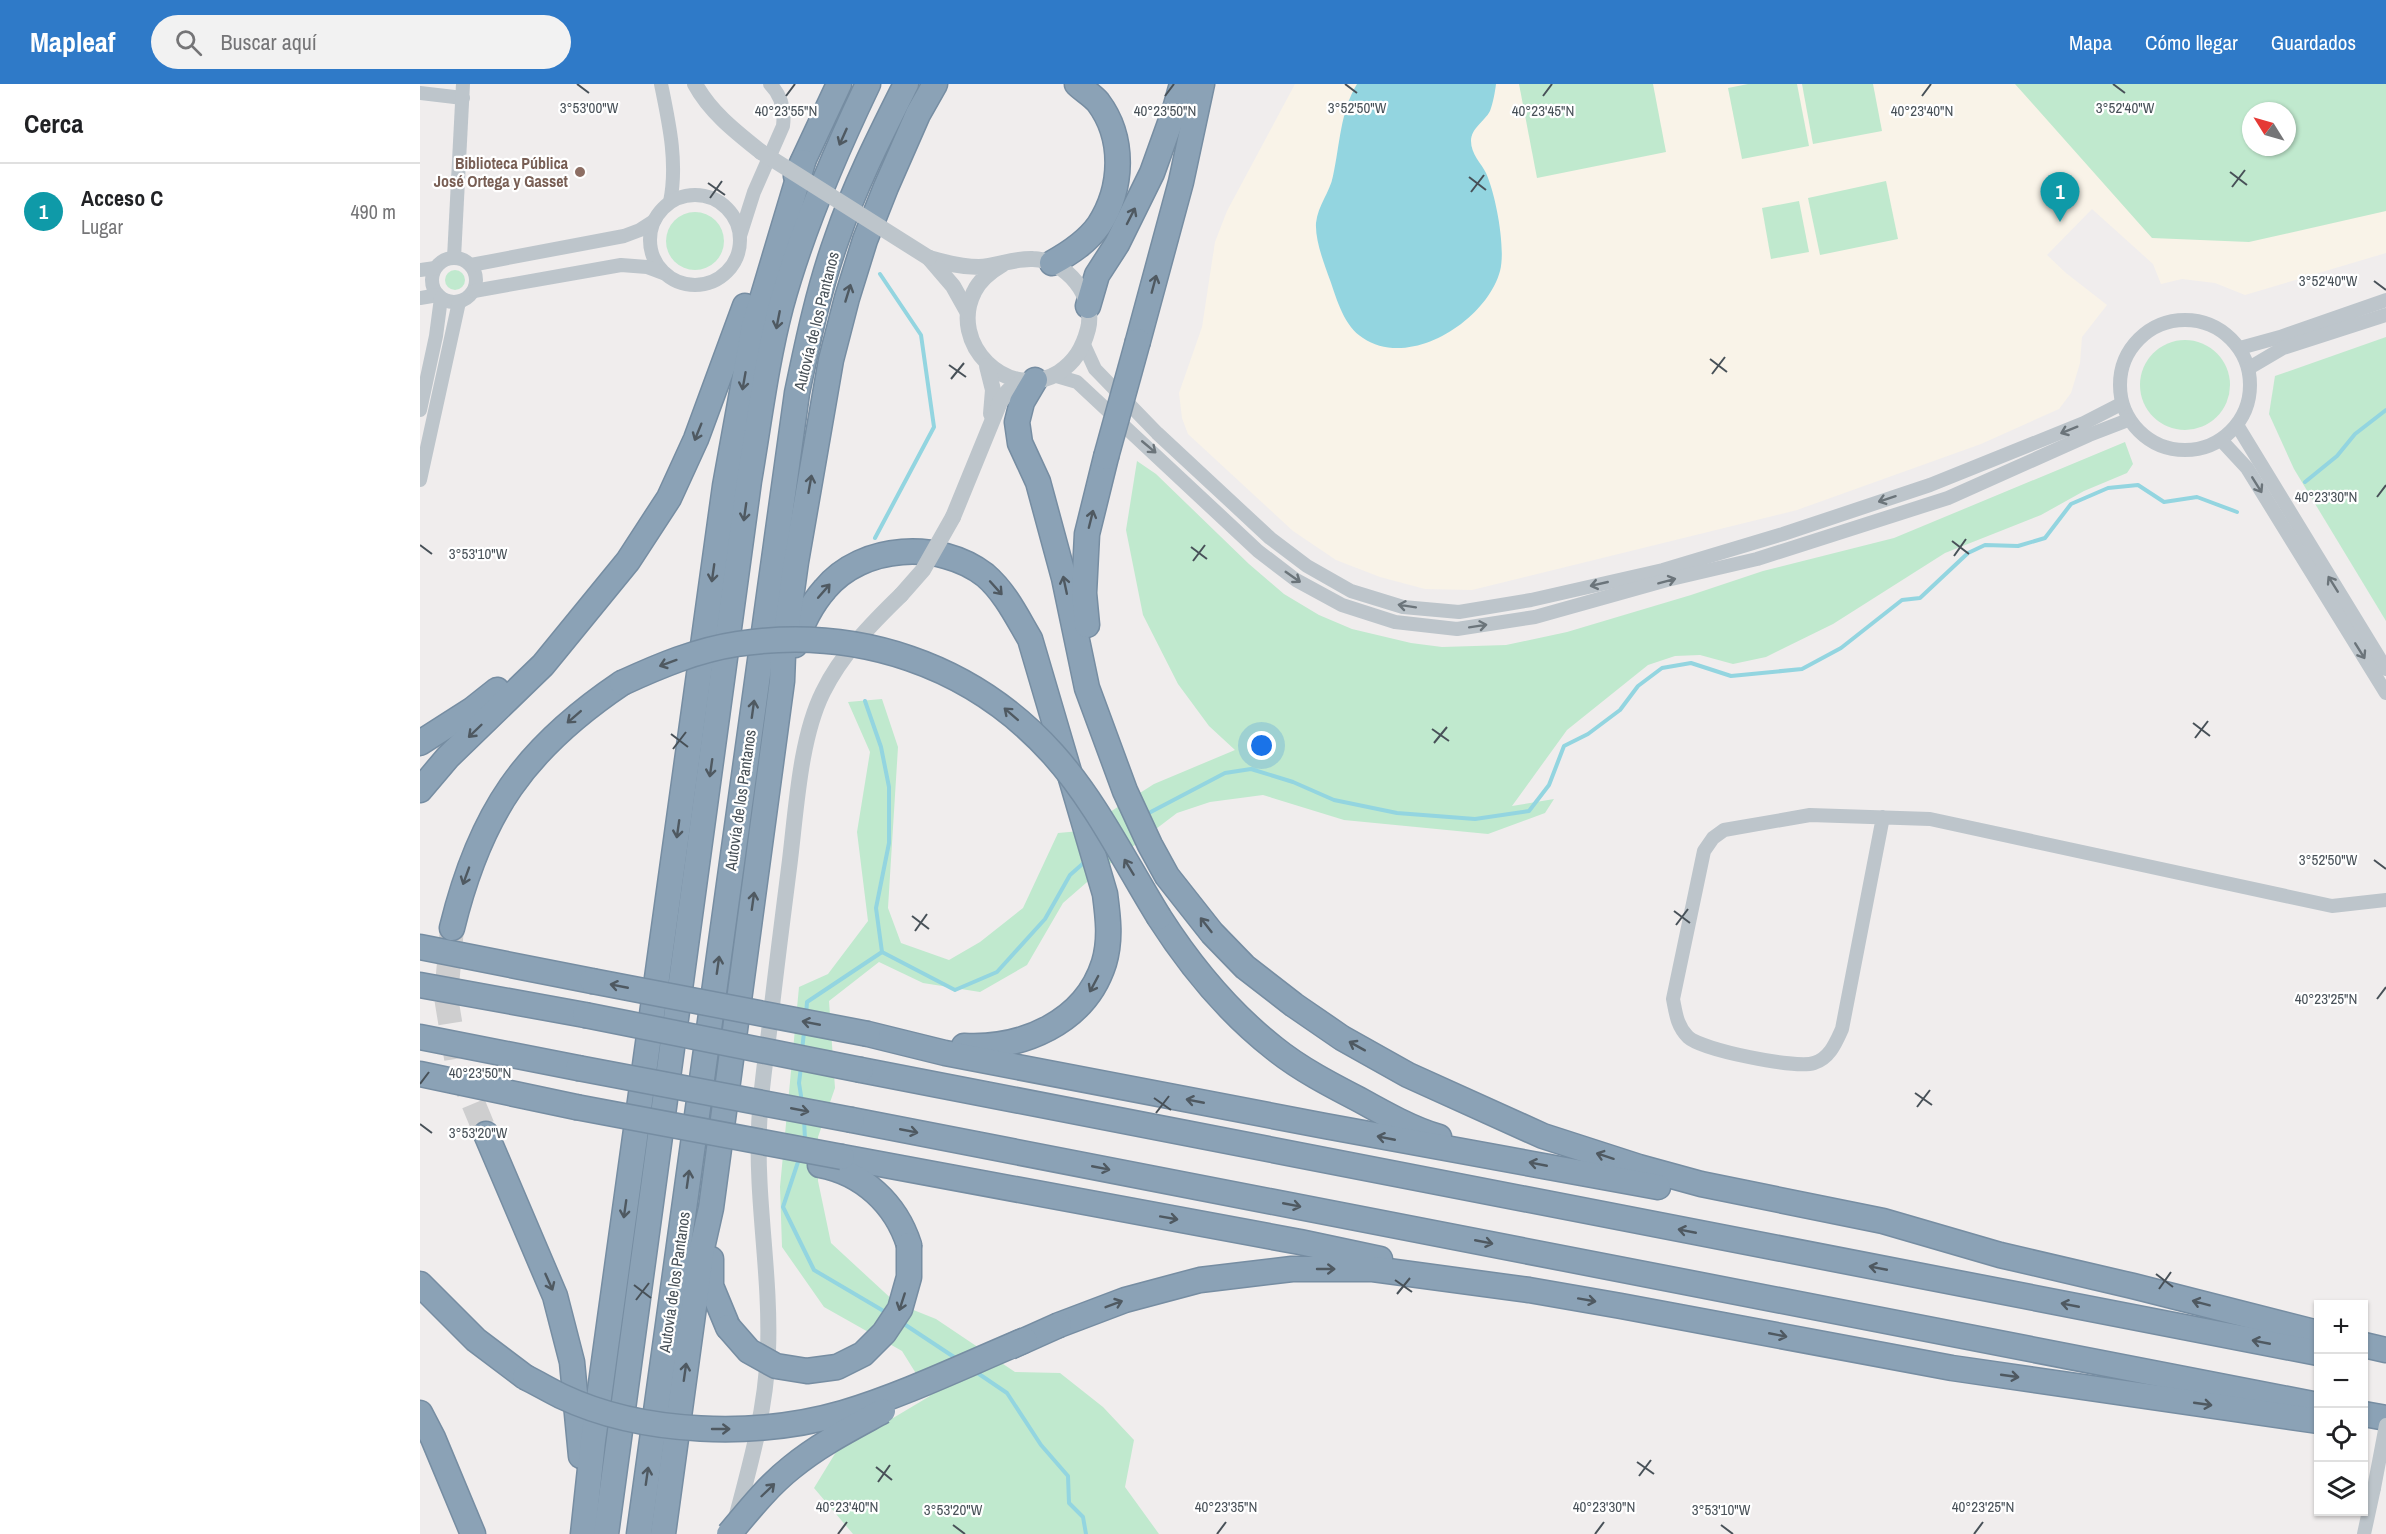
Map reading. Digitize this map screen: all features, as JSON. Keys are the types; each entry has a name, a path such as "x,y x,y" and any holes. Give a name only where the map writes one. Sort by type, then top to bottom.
{"highway":[{"path":"420,790 448,757 543,665 628,561 669,498 696,439 728,358 784,199 839,84"},
{"name":"Autovía de los Pantanos","path":"606,1534 747,493 764,393 781,306 806,229 844,135 868,84"},
{"name":"Autovía de los Pantanos","path":"639,1534 797,393 815,311 837,237 874,146 906,84"},
{"path":"663,1534 702,1248 711,1208 782,681 783,655 831,360 846,298 865,240 918,114 935,84"},
{"path":"906,144 940,97 954,84"},
{"path":"1052,263 1084,241 1099,225 1113,194 1119,164 1116,142 1108,120 1097,101 1077,84"},
{"path":"1088,306 1097,275 1117,244 1152,173 1182,84"},
{"path":"1101,722 1091,670 1084,594 1087,534 1181,182 1202,84"},
{"path":"583,1534 593,1441 725,486 754,326 803,162"},
{"path":"1037,379 1022,402 1017,422 1020,443 1038,482 1064,578 1087,688 1125,791 1167,876 1212,933 1245,968 1294,1005 1342,1038 1408,1075 1543,1136 1639,1167 1701,1184 1883,1221 1967,1246 2314,1332"},
{"path":"782,681 805,616 826,586 854,565 912,550 952,558 984,575 1009,602 1030,639 1105,894 1108,928 1104,963 1093,986 1071,1013 1055,1025 1031,1037 1009,1044 985,1047 898,1040"},
{"path":"420,743 473,709 537,657 587,612"},
{"path":"452,928 462,885 478,844 504,796 523,769 552,736 585,708 622,683 688,656 735,644 774,639 810,639 855,644 896,653 957,677 985,693 1011,713 1053,754 1087,796 1182,952 1220,999 1275,1049 1318,1078 1384,1113 1432,1135 1506,1158"},
{"path":"420,947 898,1040 945,1053 1967,1246"},
{"path":"420,984 2314,1352"},
{"path":"420,1037 2314,1404"},
{"path":"420,1074 576,1107 1300,1242 1529,1290 1952,1368 2314,1420"},
{"path":"576,1107 620,1124 830,1167 858,1180 880,1195 904,1228 909,1245 909,1277 900,1309 884,1333 863,1354 837,1367 807,1371 776,1366 749,1350 728,1327 711,1286 711,1208"},
{"path":"486,1134 555,1296 572,1362 581,1456 576,1534"},
{"path":"420,1284 476,1340 525,1377 562,1397 602,1411 660,1424 727,1429 765,1428 841,1413 877,1402 1059,1325 1125,1300 1200,1280 1292,1269 1373,1269 1529,1290"},
{"path":"730,1534 762,1495 793,1466 825,1443 887,1408 1025,1340"},
{"path":"2368,1346 2386,1350"},
{"path":"2368,1363 2386,1366"},
{"path":"420,1413 433,1438 472,1534"},
{"path":"2368,1415 2386,1418"},
{"path":"2368,1429 2386,1431"}],"street":[{"path":"420,270 435,268 447,259 454,258 471,265 624,236 654,221 670,202 673,187 671,133 661,84"},
{"path":"695,84 707,104 761,152 930,258 960,266 1003,264 1019,259 1036,259 1052,263 1068,273 1081,288 1088,306 1089,326 1084,345 1076,358 1037,379 1008,391 988,427 954,517 923,570 857,640 830,680 813,716 804,758 776,969 759,1126 758,1187 768,1310 768,1351 763,1398 750,1468 730,1534"},
{"path":"474,291 621,265 647,267 684,285 696,286 714,281 729,270 735,260 754,192 783,126 785,115 781,100 770,84"},
{"path":"420,93 463,91 454,258"},
{"path":"670,202 692,195 715,200 732,215 740,236"},
{"path":"654,221 649,241 651,252 663,273"},
{"path":"930,258 953,286 967,311"},
{"path":"1003,264 986,275 974,292 967,311 968,331 975,350 987,366 1004,376 1077,382 1121,424 1155,452 1258,551 1296,580 1342,605 1395,622 1457,629 1535,617 1667,580 1757,559 1948,498 2128,420"},
{"path":"420,297 440,297 453,303 468,298 474,291 477,278 471,265"},
{"path":"420,410 436,336 440,297 432,282 435,268"},
{"path":"2240,348 2280,338 2386,300"},
{"path":"420,480 422,461 459,302"},
{"path":"2249,368 2283,348 2386,315"},
{"path":"2195,319 2217,327 2240,348 2249,368 2251,385 2247,406 2237,425 2221,440 2193,450 2168,449 2143,436 2128,420 2121,404 2119,385 2124,358 2140,336 2151,328 2170,320 2195,319"},
{"path":"1084,345 1095,369 1158,433 1270,538 1306,566 1351,591 1403,607 1459,612 1531,600 1663,570 1783,534 1930,485 2084,423 2121,404"},
{"path":"987,366 993,403 988,427"},
{"path":"2237,425 2386,669"},
{"path":"2221,440 2247,468 2386,693"},
{"path":"1883,817 1842,1029 1834,1049 1814,1063 1794,1065 1716,1050 1689,1038 1677,1023 1673,999 1704,851 1713,838 1724,830 1737,826 1810,815 1883,817 1930,819 2332,906 2386,900"},
{"path":"2364,1534 2386,1425"}],"shaded area":[{"path":"1295,84 2386,84 2386,253 2245,295 2215,283 2182,279 2161,284 2153,264 2092,209 2047,255 2107,305 2082,337 2080,363 2071,393 2059,409 1981,444 1797,510 1472,590 1425,589 1380,577 1336,560 1293,531 1188,434 1182,418 1179,393 1202,327 1215,242 1227,211"}],"green space":[{"path":"1519,84 1653,84 1666,152 1537,178"},
{"path":"1748,84 1797,84 1809,146 1742,159 1728,88"},
{"path":"1802,84 1873,84 1882,131 1813,144"},
{"path":"2015,84 2386,84 2386,211 2249,242 2152,238"},
{"path":"1886,181 1898,239 1820,255 1808,198"},
{"path":"1799,201 1809,252 1771,259 1762,208"},
{"path":"689,212 701,212 716,220 724,235 724,247 716,262 701,270 689,270 674,262 666,247 666,235 674,220"},
{"path":"451,270 459,270 465,276 465,284 459,290 451,290 445,284 445,276"},
{"path":"2386,337 2386,621 2294,469 2269,414 2275,376"},
{"path":"2185,340 2202,343 2217,353 2227,368 2230,385 2227,402 2217,417 2202,427 2185,430 2168,427 2153,417 2143,402 2140,385 2143,368 2153,353 2168,343"},
{"path":"2125,442 2133,464 2127,473 2084,491 2041,515 1945,553 1833,624 1766,657 1733,664 1700,655 1675,656 1648,665 1567,730 1512,806 1554,799 1545,813 1488,834 1344,820 1263,795 1210,802 1177,813 1094,876 1063,903 1027,965 980,992 923,983 879,962 829,1001 835,1088 818,1137 818,1181 831,1243 896,1303 936,1319 1015,1372 1060,1373 1103,1407 1134,1440 1125,1487 1159,1534 853,1534 814,1488 836,1452 930,1396 902,1351 824,1307 782,1247 780,1187 799,987 828,974 868,921 857,832 870,752 848,702 882,699 898,747 888,908 901,943 949,960 980,942 1023,908 1058,833 1080,831 1154,784 1235,750 1209,726 1178,684 1143,615 1126,530 1137,461 1156,474 1249,564 1284,594 1319,615 1352,629 1411,643 1442,647 1506,645 1567,632 1763,571 1894,538"}],"water":[{"path":"1357,84 1496,84 1490,111 1473,132 1471,146 1486,173 1496,208 1502,250 1500,271 1480,307 1444,335 1424,344 1402,348 1382,346 1356,333 1346,320 1339,304 1318,244 1317,216 1331,182 1344,117"}],"waterway":[{"path":"875,538 934,427 921,335 880,274"},
{"path":"2305,482 2337,456 2355,434 2386,410"},
{"path":"1145,815 1225,773 1251,769 1293,782 1334,800 1397,813 1475,819 1529,811 1549,785 1564,746 1588,734 1620,710 1638,686 1662,668 1691,663 1731,676 1802,669 1841,648 1902,600 1920,598 1968,553 1985,545 2018,546 2045,538 2071,504 2108,488 2138,485 2164,502 2197,497 2237,512"},
{"path":"806,1015 807,1002 882,952 876,908 889,843 889,787 881,747 865,701"},
{"path":"882,952 955,990 997,972 1045,919 1070,875 1087,860"},
{"path":"802,1051 804,1032"},
{"path":"801,1067 799,1083 802,1102"},
{"path":"804,1118 805,1140"},
{"path":"799,1159 783,1207 814,1270 887,1313"},
{"path":"901,1322 957,1359"},
{"path":"976,1372 1007,1393 1041,1445 1068,1476 1069,1503 1083,1517 1086,1534"}],"tunnel":[{"path":"452,928 446,997 457,1064 486,1134"}],"place":[{"name":"Biblioteca Pública José Ortega y Gasset","path":"580,172"},
{"name":"Acceso C","path":"2060,222"}]}
